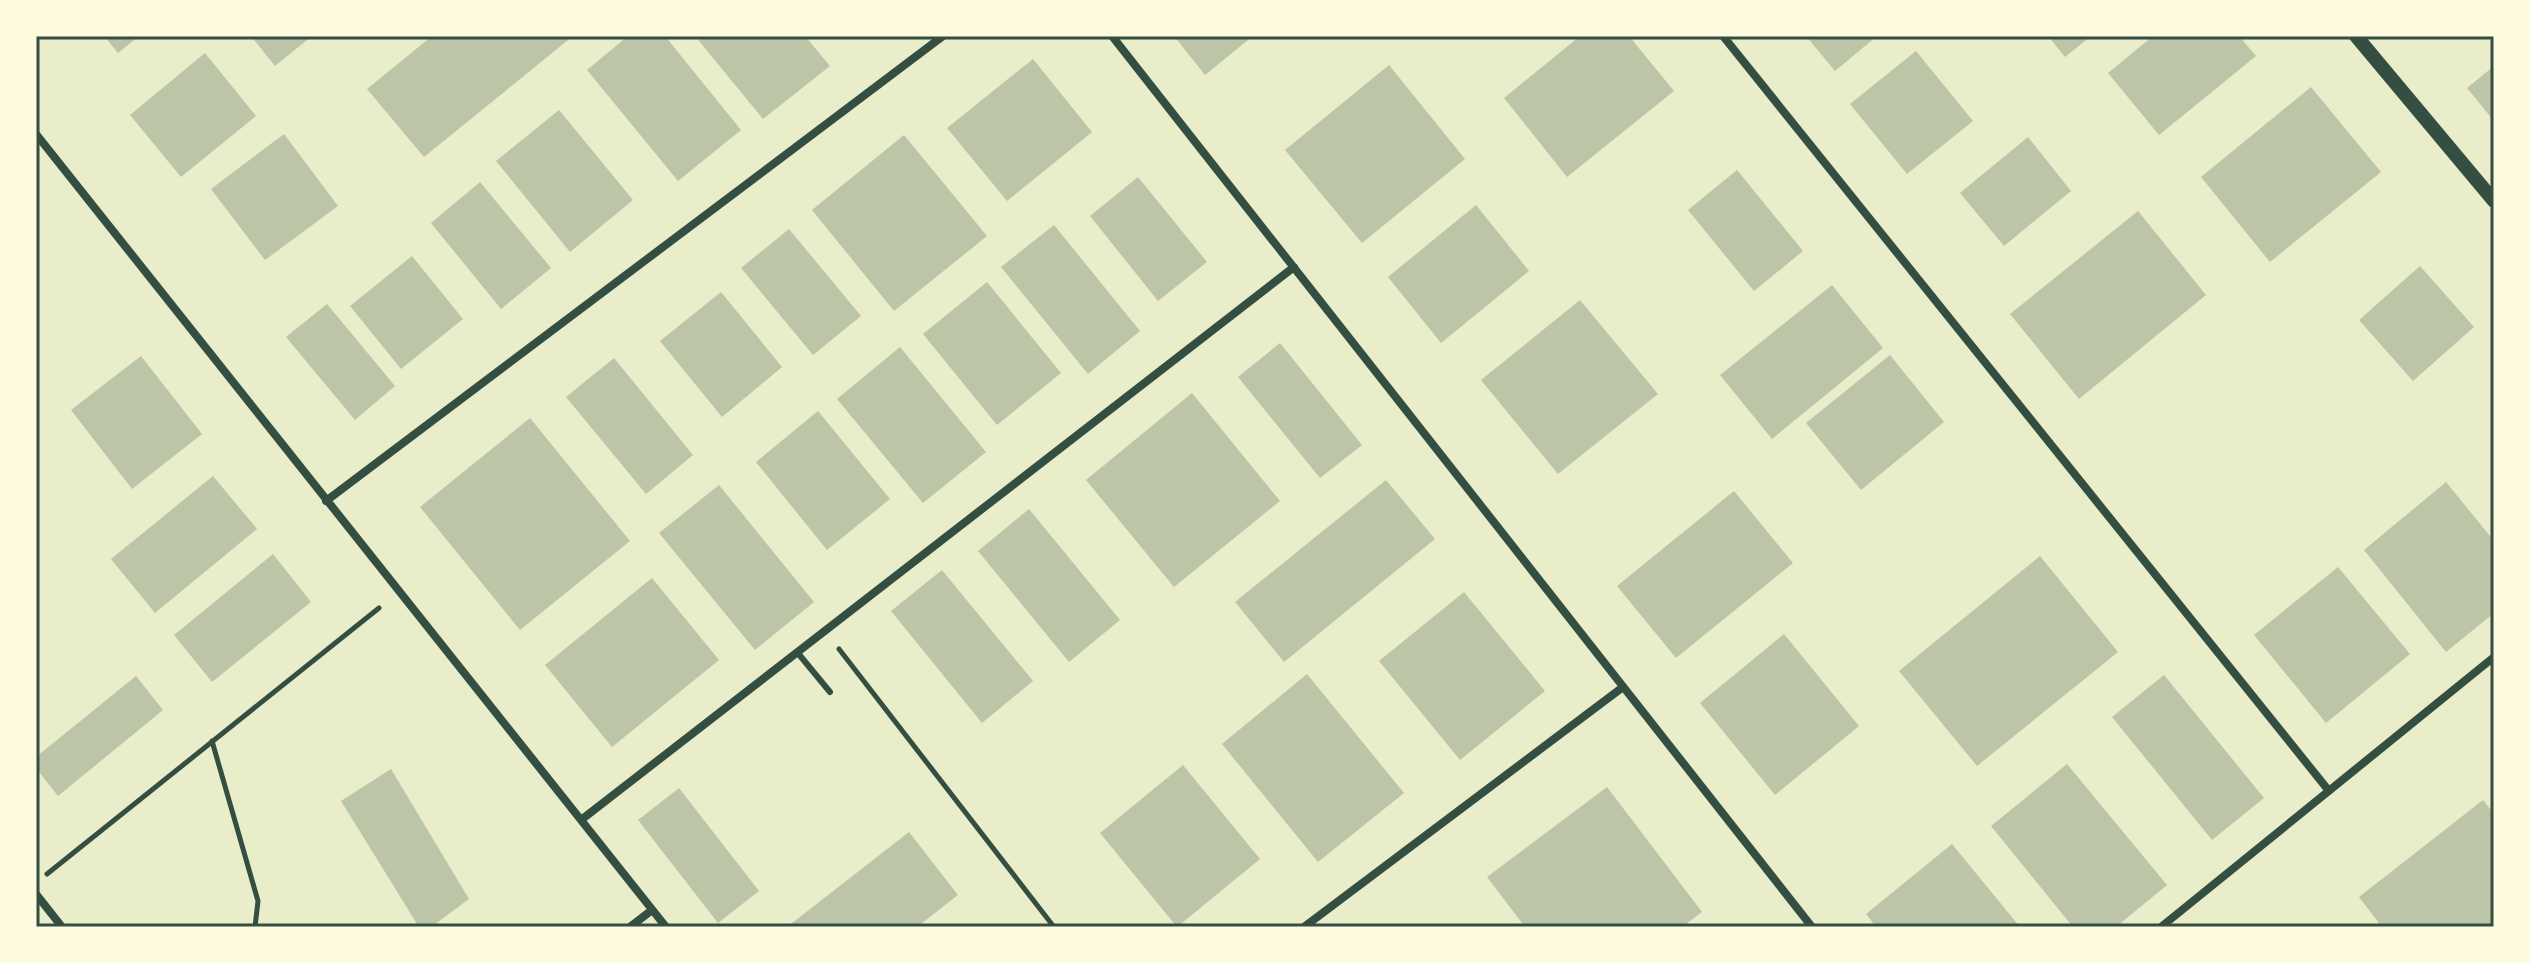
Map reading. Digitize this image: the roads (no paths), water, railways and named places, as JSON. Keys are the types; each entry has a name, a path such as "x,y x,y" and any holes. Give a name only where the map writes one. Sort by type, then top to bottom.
{"street":[{"path":"326,501 943,36"},
{"path":"1112,36 1812,927"},
{"path":"1723,36 2329,791"},
{"path":"2356,36 2494,201"},
{"path":"36,134 666,927"},
{"path":"581,820 1294,267"},
{"path":"2161,927 2494,657"},
{"path":"1304,927 1623,687"},
{"path":"36,894 62,927"},
{"path":"630,927 652,910"}],"lane":[{"path":"797,652 830,692"}]}
